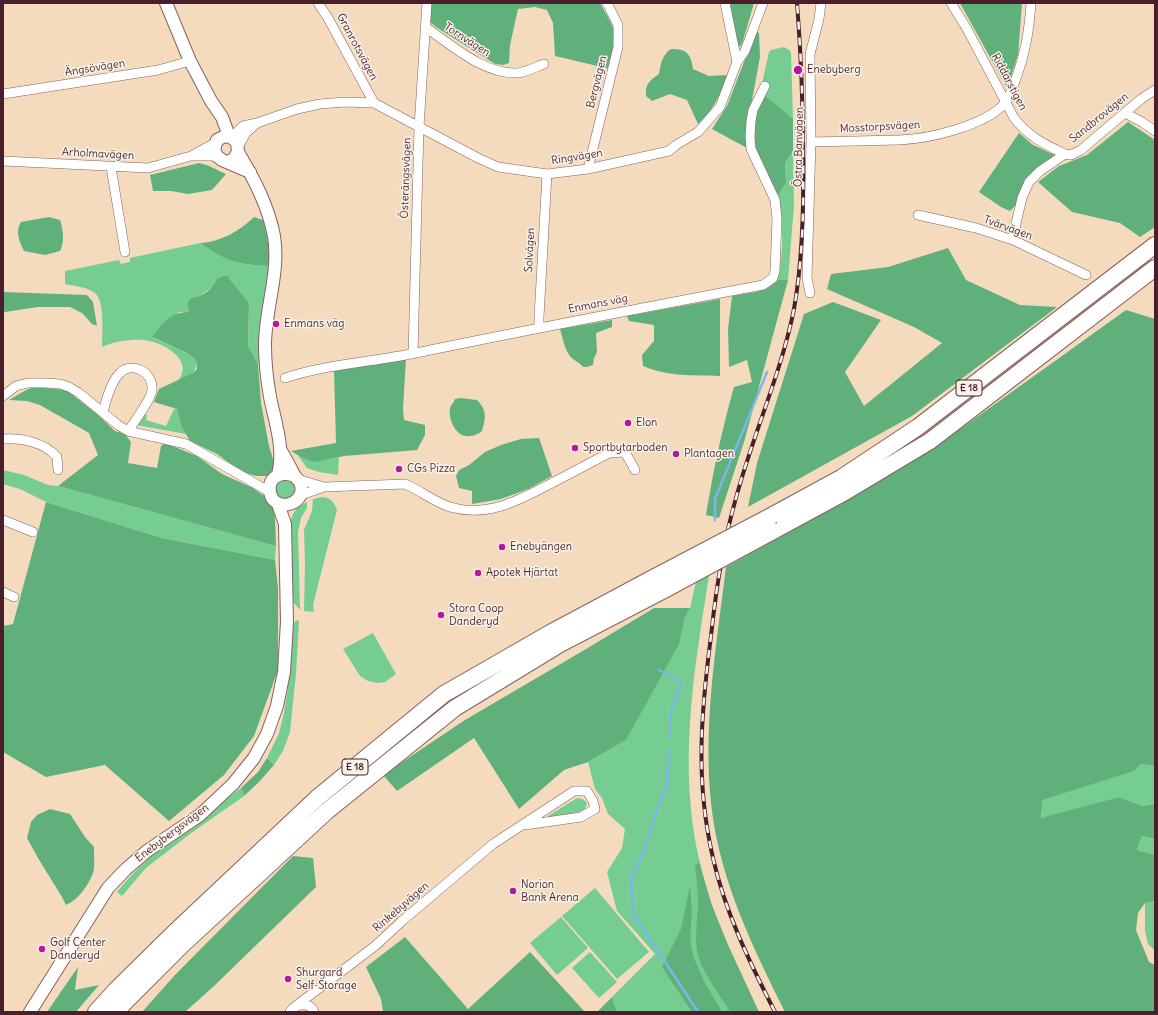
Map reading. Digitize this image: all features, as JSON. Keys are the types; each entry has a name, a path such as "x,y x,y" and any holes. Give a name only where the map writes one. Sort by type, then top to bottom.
{"highway":[{"name":"E 18","path":"115,1012 182,945 327,811 455,708 773,515 842,478 918,427 1155,244"},
{"name":"E 18","path":"96,1012 170,936 317,798 444,694 552,632 773,531 846,492 930,440 1155,268"}],"main road":[{"path":"166,3 190,61 211,101 222,117 261,194 269,215 274,238 274,278 268,309 265,345 270,394 281,451 280,466 273,483"},
{"path":"211,101 216,120 216,142 214,150 222,159 250,172"},
{"path":"216,142 223,137 234,143"},
{"path":"222,159 233,160 234,143"},
{"path":"281,451 301,485 301,495"},
{"path":"273,483 289,474 296,477"},
{"name":"Enebybergsvägen","path":"30,1012 108,888 147,850 200,814 233,784 254,758 267,734 277,706 284,672 287,622 285,524 278,504 272,498 273,483"},
{"name":"Enebybergsvägen","path":"285,524 291,505 298,500 301,495"},
{"path":"278,504 286,506 291,505"}],"street":[{"name":"Granrotsvägen","path":"318,3 328,18 374,103"},
{"name":"Österängsvägen","path":"413,354 420,127 427,3"},
{"name":"Bergvägen","path":"588,169 618,47 618,25 608,3"},
{"path":"725,3 737,62"},
{"name":"Ringvägen","path":"234,143 257,123 297,109 320,104 344,102 374,103 498,167 547,174 588,169 668,151 698,132 720,107 737,62 745,51 763,3"},
{"name":"Östra Banvägen","path":"810,293 807,278 811,142 810,54 819,19 821,3"},
{"name":"Riddarstigen","path":"951,3 1014,118 1023,130 1031,136 1065,154"},
{"name":"Mosstorpsvägen","path":"811,142 902,140 928,136 956,130 995,112 1006,102 1022,63 1026,50 1032,3"},
{"name":"Tornvägen","path":"425,27 480,64 499,72 519,73 544,64"},
{"name":"Ängsövägen","path":"3,94 158,70 190,61"},
{"name":"Enmans väg","path":"285,378 309,370 413,354 763,285 772,278 775,271 777,219 775,200 751,149 750,137 753,110 765,86"},
{"name":"Sandbrovägen","path":"1013,240 1022,198 1029,182 1040,171 1065,154 1071,155 1081,150 1141,99 1155,90"},
{"path":"1125,113 1155,131"},
{"name":"Arholmavägen","path":"3,161 148,168 191,156 216,142"},
{"name":"Arholmavägen","path":"191,156 222,159"},
{"path":"111,167 125,252"},
{"name":"Solvägen","path":"539,328 538,317 547,174"},
{"name":"Tvärvägen","path":"918,215 976,228 1013,240 1086,275"},
{"path":"103,412 113,384 120,373 130,368 140,368 149,375 152,388 147,403 128,431"},
{"path":"3,396 16,386 28,383 60,384 79,393 128,431 186,444 250,480 273,483"},
{"path":"3,439 13,438 45,446 57,457 58,470"},
{"path":"301,495 324,487 405,484 418,489 443,504 453,508 473,512 492,509 515,502 609,453 625,452 635,470"},
{"path":"296,477 324,487"},
{"path":"3,520 33,532"},
{"path":"3,592 14,597"},
{"name":"Rinkebyvägen","path":"291,1010 375,946 402,921 493,844 525,825 574,791 587,791 593,801 595,809 590,815 525,825"},
{"name":"Rinkebyvägen","path":"291,1010 304,1004 312,1008 314,1012"}],"green space":[{"path":"431,3 600,3 615,32 610,69 555,56 553,23 547,10 535,7 518,9 510,45 509,63 503,65 495,64 430,22"},
{"path":"730,3 754,3 742,44 737,49"},
{"path":"960,3 1022,3 1018,55 1007,88"},
{"path":"756,31 759,33 760,57 748,122 747,148 712,129 727,106"},
{"path":"784,47 791,53 793,119 759,97 769,52 771,50"},
{"path":"671,49 681,50 687,53 691,60 693,69 709,76 727,75 716,102 698,124 687,100 670,94 652,101 646,96 647,85 659,74 661,63 668,51"},
{"path":"765,96 793,119 793,151 785,163 786,183 778,196 759,157 754,138 754,126 759,97"},
{"path":"1128,122 1155,140 1155,227 1140,237 1120,223 1072,212 1038,182 1059,166 1087,155"},
{"path":"1019,133 1033,145 1055,155 1055,159 1032,175 1018,203 1010,211 1001,207 979,192"},
{"path":"793,151 794,205 788,280 776,280 779,272 782,251 781,215 778,196 786,183 785,163"},
{"path":"199,163 210,166 226,174 212,190 188,194 171,191 153,191 150,175"},
{"path":"49,217 60,220 63,244 60,251 45,255 24,251 19,240 18,232 21,222"},
{"path":"254,217 263,220 269,244 269,266 249,265 232,261 217,254 200,243 229,235"},
{"path":"200,243 217,254 232,261 248,265 269,266 260,332 260,361 258,364 248,346 249,303 228,276 200,296 188,312 179,312 153,338 189,354 196,360 194,372 189,376 178,381 182,373 183,366 180,359 168,348 152,341 128,340 112,343 102,347 102,310 98,297 95,293 88,289 65,284 65,271 119,260 121,264 130,262 130,258"},
{"path":"948,248 966,280 1020,305 1057,307 912,416 748,507 757,463 804,314 833,302 881,320 845,372 864,406 942,343 914,327 827,289 831,274 888,267"},
{"path":"223,276 228,276 249,303 248,346 258,364 261,403 269,446 276,469 267,476 256,476 242,472 217,454 190,441 181,426 177,409 154,402 159,389 193,373 197,369 196,360 189,354 152,337 163,323 171,317 176,314 188,312 189,309 187,304 191,298 206,292 217,279"},
{"path":"776,280 788,280 744,442 719,518 706,515 718,451 734,387 752,382 747,360 729,367 728,329 732,296 763,290 768,288"},
{"path":"3,292 87,295 93,302 97,326 92,324 82,313 70,307 38,307 5,312 3,314"},
{"path":"720,299 720,376 672,374 643,366 642,355 654,341 654,325 629,321 627,316"},
{"path":"1126,310 1155,319 1155,763 1154,766 1141,764 1134,771 1043,800 1041,818 1119,797 1143,806 1155,804 1155,839 1142,836 1137,850 1155,855 1155,901 1145,903 1138,913 1136,930 1149,962 1155,965 1155,1012 785,1012 761,964 740,914 723,863 716,837 712,811 709,781 709,720 726,567 811,520 931,450"},
{"path":"612,320 612,327 596,333 597,352 593,365 583,367 570,356 565,346 560,329"},
{"path":"406,358 403,409 404,420 425,425 425,435 417,450 344,456 314,462 291,451 336,443 334,371"},
{"path":"34,387 66,390 96,413 115,431 125,434 131,442 128,463 157,468 161,446 165,443 197,456 222,474 253,488 271,501 275,518 276,546 58,486 98,455 89,433 40,405 27,401 9,400"},
{"path":"461,398 477,400 483,407 485,418 482,431 475,435 467,436 459,433 451,421 450,407 455,399"},
{"path":"174,409 177,409 181,426 186,434 136,425 142,415 147,415 146,420 166,426"},
{"path":"539,438 552,476 528,489 501,499 472,504 472,491 459,488 456,476 459,470 469,465 485,452 521,439"},
{"path":"297,454 302,457 312,459 339,457 338,475 319,472 307,468"},
{"path":"3,470 24,475 48,485 58,486 276,546 275,560 162,538 46,502 20,489 3,484"},
{"path":"285,480 292,483 295,490 292,497 285,500 278,497 275,490 278,483"},
{"path":"322,497 328,498 332,501 337,510 313,605 314,612 304,611 304,530 312,511 313,499"},
{"path":"46,502 162,538 275,560 278,588 278,670 254,736 224,775 169,821 105,765 46,777 3,752 3,626 13,624"},
{"path":"307,502 307,508 301,518 298,532 300,610 293,602 290,524 295,511"},
{"path":"709,576 693,683 690,719 690,791 693,827 700,863 711,901 741,976 759,1012 617,1012 612,997 655,954 617,911 607,872 622,848 625,829 608,814 602,798 595,789 588,762 626,740 690,608 696,582"},
{"path":"654,608 690,608 684,620 679,644 626,740 588,762 564,770 519,809 474,738 397,791 383,775 465,720"},
{"path":"297,620 299,621 296,673 290,732 283,751 274,765 267,758 279,733 284,713 288,688 293,624"},
{"path":"373,633 396,674 385,682 378,683 368,681 360,676 343,649"},
{"path":"267,758 274,765 244,796 241,788 258,772"},
{"path":"1155,763 1155,804 1143,806 1119,797 1041,819 1043,800 1133,771 1141,764 1153,766"},
{"path":"241,788 244,796 190,834 146,868 122,896 117,892 130,877 175,836"},
{"path":"577,798 586,802 587,804 584,811 548,818 548,816"},
{"path":"50,809 70,814 85,837 94,847 94,867 91,878 75,900 66,905 27,838 31,822 37,815"},
{"path":"1142,836 1155,839 1155,855 1137,850"},
{"path":"293,856 313,858 316,887 214,986 185,1012 142,1012 175,975"},
{"path":"699,862 712,906 759,1012 730,1012 701,964 696,943 698,901 695,866"},
{"path":"690,886 692,912 690,937 693,956 704,981 722,1012 692,1012 662,967 681,929"},
{"path":"595,888 649,952 617,979 562,916"},
{"path":"1155,901 1155,951 1148,944 1145,931 1145,903"},
{"path":"561,917 588,948 557,975 530,943"},
{"path":"405,937 468,1009 530,952 585,1012 383,1012 381,999 366,967"},
{"path":"590,952 617,982 599,998 572,968"},
{"path":"78,967 75,990 99,985 76,1012 47,1012"},
{"path":"612,997 617,1012 597,1012"}],"waterway":[{"path":"715,520 715,499 767,372"},
{"path":"659,670 682,683 671,710 670,736"},
{"path":"669,748 667,788 659,804 645,849 631,880 633,913 698,1012"}],"railway":[{"path":"775,1012 739,937 718,878 707,830 704,802 702,774 702,720 715,601 720,566 731,515 750,451 782,357 794,309 797,290 801,251 803,193 801,59 797,3"}],"place":[{"name":"Enebyberg","path":"798,70"},
{"name":"Enmans väg","path":"276,324"},
{"name":"Elon","path":"628,423"},
{"name":"Sportbytarboden","path":"575,448"},
{"name":"Plantagen","path":"676,454"},
{"name":"CGs Pizza","path":"399,469"},
{"name":"Enebyängen","path":"502,547"},
{"name":"Apotek Hjärtat","path":"478,573"},
{"name":"Stora Coop Danderyd","path":"441,615"},
{"name":"Norion Bank Arena","path":"513,891"},
{"name":"Golf Center Danderyd","path":"42,949"},
{"name":"Shurgard Self-Storage","path":"288,979"}]}
